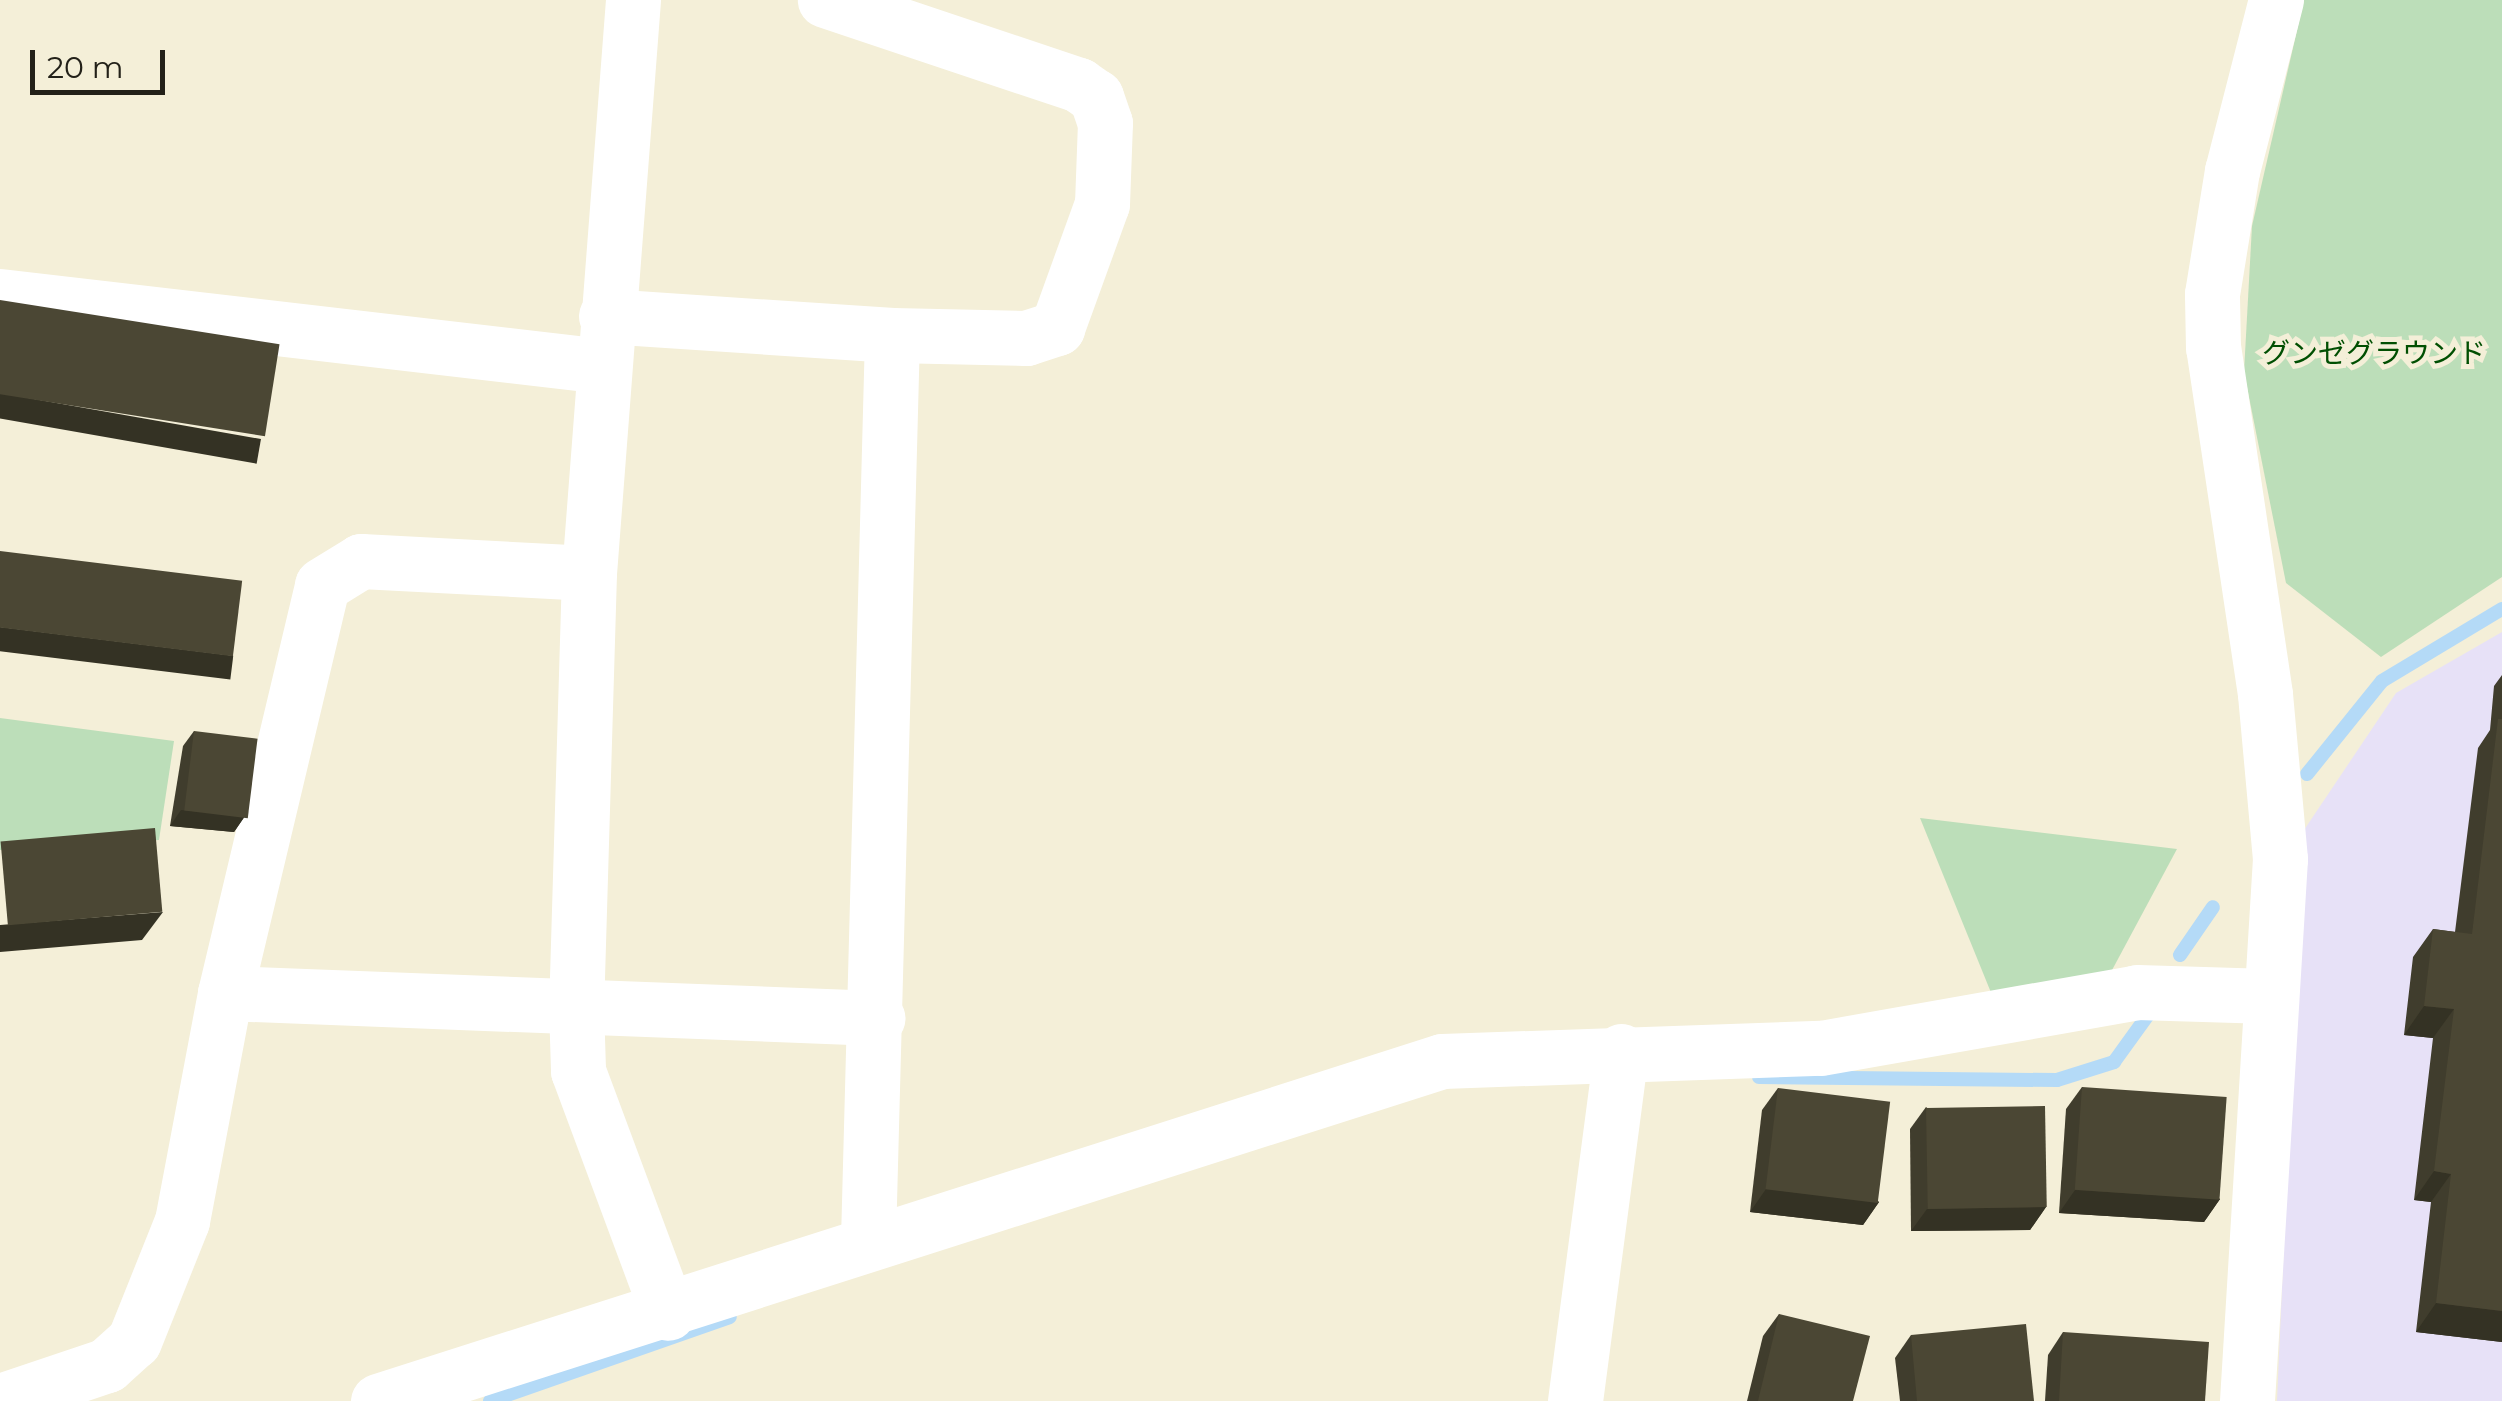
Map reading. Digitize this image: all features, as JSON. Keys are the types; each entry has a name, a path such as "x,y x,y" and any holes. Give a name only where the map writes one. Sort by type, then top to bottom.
{"street":[{"path":"632,0 588,573 576,1006 578,1071 668,1314"},
{"path":"0,296 604,341 892,335 1026,338 1057,328 1102,204 1104,123 1096,97 1079,85 825,0"},
{"path":"2247,1401 2280,859 2265,694 2212,348 2212,294 2232,171 2276,0"},
{"path":"868,1240 878,1018 892,335"},
{"path":"0,1401 107,1365 134,1341 182,1222 225,993 322,584 361,561 588,573"},
{"path":"378,1401 473,1385 868,1240 1442,1062 1622,1051 1821,1048 2136,992 2269,996"},
{"path":"225,993 878,1018"},
{"path":"1575,1401 1622,1051"}],"shaded area":[{"path":"2502,632 2502,1401 2277,1401 2302,833 2396,693"}],"green space":[{"name":"グンゼグラウンド","path":"2304,0 2502,0 2502,577 2381,657 2286,583 2244,372 2252,226"},
{"path":"0,718 174,741 159,840 0,850"},
{"path":"1920,818 2177,849 2111,972 1992,995"}],"building":[{"path":"0,300 280,344 265,436 0,394"},
{"path":"0,551 242,581 233,656 0,628"},
{"path":"2498,719 2502,719 2502,1311 2436,1303 2451,1174 2434,1171 2454,1009 2424,1006 2433,929 2472,934"},
{"path":"194,731 258,739 248,818 184,810"},
{"path":"155,828 162,912 8,925 1,842"},
{"path":"2082,1087 2227,1097 2219,1200 2075,1190"},
{"path":"1778,1088 1890,1102 1878,1203 1766,1189"},
{"path":"2045,1106 2047,1207 1928,1209 1926,1108"},
{"path":"1779,1314 1870,1336 1853,1401 1758,1401"},
{"path":"2026,1324 2034,1401 1917,1401 1911,1335"},
{"path":"2063,1332 2209,1342 2205,1401 2059,1401"}],"waterway":[{"path":"2307,774 2382,681 2502,609"},
{"path":"2180,955 2213,907"},
{"path":"1759,1077 2057,1080 2114,1062 2150,1012"},
{"path":"490,1401 730,1317"}]}
